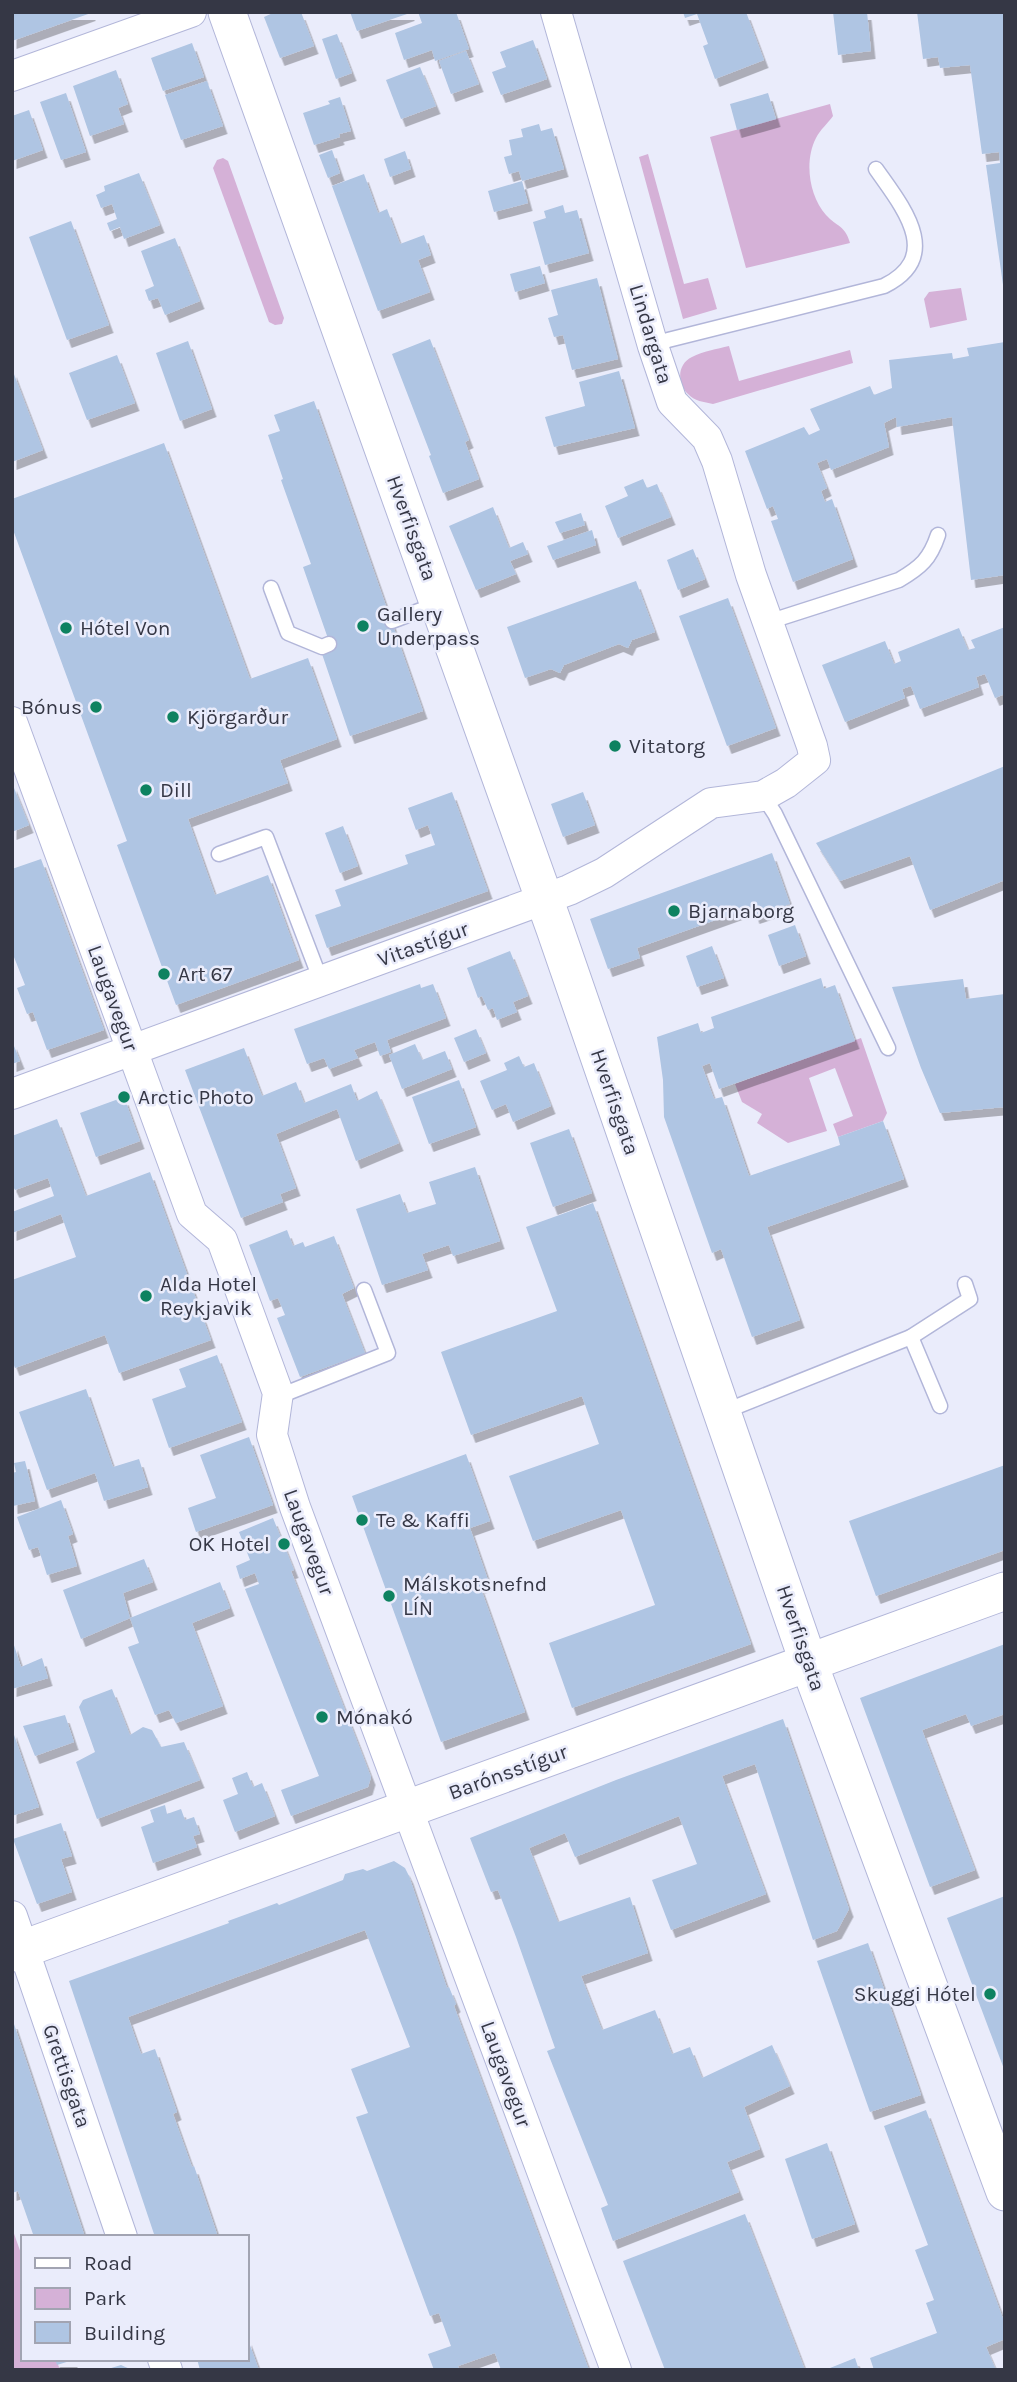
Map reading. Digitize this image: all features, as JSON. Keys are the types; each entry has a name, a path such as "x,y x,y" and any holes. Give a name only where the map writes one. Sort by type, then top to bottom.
{"street":[{"path":"12,76 191,12"},
{"name":"Hverfisgata","path":"227,12 544,899 809,1664 989,2133 1005,2192"},
{"name":"Lindargata","path":"556,12 653,346 672,402 707,438 717,461 751,575 815,760"},
{"name":"Laugavegur","path":"12,722 191,1214 222,1240 278,1393 272,1435 295,1507 617,2370"},
{"name":"Vitastígur","path":"12,1094 544,899 604,873 711,803 763,796 786,783 815,760"},
{"name":"Barónsstígur","path":"16,1939 407,1808 1005,1591"},
{"name":"Grettisgata","path":"16,1939 121,2235"}],"lane":[{"path":"653,346 884,286 898,279 910,266 915,236 908,215 876,169"},
{"path":"768,622 900,580 917,569 932,553 937,535"},
{"path":"271,588 288,633 322,647 329,644"},
{"path":"392,621 439,604"},
{"path":"763,796 775,814 888,1048"},
{"path":"219,854 266,836 321,981"},
{"path":"723,1412 911,1337 971,1299 965,1284"},
{"path":"277,1397 388,1353 364,1290"},
{"path":"911,1337 940,1406"}],"green space":[{"path":"830,104 833,116 812,147 810,178 820,207 843,229 850,243 746,268 710,137"},
{"path":"648,154 684,284 708,278 717,309 683,319 639,157"},
{"path":"223,158 228,161 284,318 282,324 269,322 213,168 217,160"},
{"path":"961,288 967,320 930,328 924,299 929,292"},
{"path":"729,346 739,381 850,350 853,363 713,404 690,396 684,390 680,379 681,369 687,360 710,350"},
{"path":"861,1038 887,1113 883,1121 838,1137 833,1124 853,1116 835,1068 809,1078 827,1131 788,1143 757,1123 762,1114 742,1102 735,1084"},
{"path":"12,2228 21,2253 21,2361 57,2361 60,2370 12,2370"}],"building":[{"path":"12,12 91,12 91,13 12,41"},
{"path":"275,12 301,12 314,46 280,58 264,17"},
{"path":"350,12 410,12 410,13 357,31"},
{"path":"418,12 456,12 469,49 435,61 432,50 404,60 395,33 422,23"},
{"path":"683,12 746,12 764,60 715,79 703,46 708,44 697,14 685,18"},
{"path":"833,12 867,12 871,51 838,55"},
{"path":"917,12 1005,12 1005,299 986,165 1000,163 999,152 982,154 970,65 940,68 938,57 923,59"},
{"path":"337,34 352,73 336,79 322,39"},
{"path":"533,40 547,79 501,95 492,72 506,67 500,52"},
{"path":"192,43 204,77 163,91 151,58"},
{"path":"466,51 479,84 451,94 439,61"},
{"path":"420,67 436,106 401,119 386,80"},
{"path":"116,70 128,104 118,108 124,124 90,136 73,86"},
{"path":"207,81 223,126 181,140 165,95"},
{"path":"66,93 86,152 61,160 40,102"},
{"path":"768,93 776,119 737,130 730,104"},
{"path":"340,97 351,131 314,145 303,113 330,104 328,101"},
{"path":"29,110 43,150 12,161 12,116"},
{"path":"539,124 541,131 552,128 564,169 522,181 519,171 509,174 504,157 512,155 509,140 523,137 521,129"},
{"path":"332,150 340,173 328,178 319,155"},
{"path":"405,151 411,169 390,177 384,159"},
{"path":"139,173 160,225 124,239 120,227 110,231 107,223 117,219 112,204 101,208 96,195 105,191 104,186"},
{"path":"364,174 378,213 387,209 400,244 424,235 431,255 418,260 430,292 378,311 332,186"},
{"path":"522,181 528,203 494,212 488,191"},
{"path":"563,205 565,213 577,210 589,253 545,265 533,222 546,218 544,211"},
{"path":"71,221 109,325 67,340 29,237"},
{"path":"175,238 200,301 165,315 158,298 149,301 145,290 154,286 141,251"},
{"path":"540,266 545,283 515,292 510,274"},
{"path":"597,278 618,359 572,370 563,335 554,337 548,318 558,315 551,290"},
{"path":"430,339 469,440 465,442 479,479 443,493 392,354"},
{"path":"188,341 212,409 180,421 156,353"},
{"path":"1005,342 1005,575 971,580 952,417 897,427 896,417 884,423 889,447 831,470 827,459 817,463 827,488 821,491 825,502 832,499 853,559 793,582 771,521 778,519 773,506 767,509 745,451 804,427 809,435 820,430 810,409 870,386 874,395 892,388 889,360 952,353 953,359 969,356 967,348"},
{"path":"117,355 135,403 87,420 69,373"},
{"path":"12,369 43,450 12,462"},
{"path":"619,371 635,428 554,447 545,417 585,406 579,382"},
{"path":"314,401 423,711 350,736 322,654 332,650 303,567 311,564 268,435 280,431 274,415"},
{"path":"164,443 250,679 308,658 337,739 280,760 288,783 188,819 215,895 268,875 299,960 176,1005 117,845 127,841 12,527 12,499"},
{"path":"643,479 647,488 657,484 671,517 618,538 605,506 628,496 624,487"},
{"path":"493,507 509,548 523,542 528,554 510,561 516,574 476,590 449,526"},
{"path":"581,513 585,525 560,533 555,522"},
{"path":"592,530 596,545 553,560 547,546"},
{"path":"693,549 705,579 678,590 667,560"},
{"path":"636,581 655,632 632,640 628,648 619,644 564,665 560,673 551,669 525,678 507,627"},
{"path":"728,598 776,728 727,746 679,616"},
{"path":"1005,627 1005,694 995,698 985,674 976,677 979,687 920,709 911,686 902,689 905,698 845,722 822,665 885,641 894,664 901,661 898,652 959,628 968,650 975,648 971,640"},
{"path":"1005,766 1005,880 930,910 910,856 840,881 816,843"},
{"path":"12,783 29,825 12,832"},
{"path":"452,792 488,891 327,948 315,915 341,906 335,890 408,864 405,855 435,845 428,825 416,830 408,808"},
{"path":"583,792 595,825 563,837 551,804"},
{"path":"343,826 358,866 340,873 325,833"},
{"name":"Bjarnaborg","path":"772,853 790,904 755,916 752,907 637,948 640,958 608,969 590,919"},
{"path":"41,859 104,1030 47,1050 33,1012 27,1014 17,988 25,985 12,952 12,869"},
{"path":"795,925 806,956 779,966 768,935"},
{"path":"712,946 724,978 697,987 686,956"},
{"path":"510,951 528,996 513,1002 517,1012 497,1020 493,1008 488,1010 482,996 478,998 467,968"},
{"path":"821,978 824,989 835,985 855,1041 719,1089 710,1063 702,1066 714,1099 722,1097 749,1176 840,1145 838,1137 883,1121 904,1179 767,1227 800,1320 752,1337 721,1249 712,1253 664,1117 663,1080 657,1037 698,1023 701,1033 714,1028 711,1017"},
{"path":"963,979 966,999 1005,994 1005,1107 940,1113 892,987"},
{"path":"420,984 421,988 433,984 446,1018 387,1040 391,1052 380,1056 375,1042 354,1050 358,1058 329,1069 324,1058 307,1064 294,1029"},
{"path":"476,1029 486,1053 464,1062 454,1038"},
{"path":"12,1041 20,1061 12,1064"},
{"path":"415,1044 422,1060 445,1051 452,1069 402,1089 389,1055"},
{"path":"244,1048 262,1096 296,1082 304,1103 351,1084 357,1101 377,1091 399,1143 356,1161 337,1109 276,1134 296,1188 280,1194 283,1202 241,1218 185,1070"},
{"path":"519,1056 524,1067 534,1063 551,1106 513,1122 506,1104 492,1110 480,1081 507,1070 504,1063"},
{"path":"459,1080 476,1127 429,1144 412,1097"},
{"path":"124,1097 140,1141 96,1157 80,1113"},
{"path":"57,1119 86,1196 150,1172 211,1340 119,1373 105,1335 15,1368 12,1360 12,1280 76,1257 61,1214 12,1233 12,1212 54,1196 48,1178 15,1190 12,1184 12,1136"},
{"path":"569,1129 592,1193 553,1207 530,1143"},
{"path":"475,1167 500,1241 453,1256 449,1245 422,1254 428,1270 382,1285 356,1209 400,1194 407,1213 436,1204 429,1182"},
{"path":"593,1203 751,1644 572,1708 549,1643 655,1605 621,1510 533,1541 509,1476 599,1444 582,1396 471,1435 441,1352 557,1311 526,1227"},
{"path":"287,1230 293,1246 303,1242 305,1247 334,1236 354,1288 342,1294 365,1353 300,1377 277,1318 285,1315 278,1298 270,1301 249,1245"},
{"path":"217,1355 242,1422 169,1448 152,1399 186,1387 179,1369"},
{"path":"86,1389 113,1467 139,1459 148,1487 104,1501 95,1473 47,1490 19,1412"},
{"path":"249,1437 273,1505 196,1532 188,1508 216,1498 200,1455"},
{"path":"466,1454 490,1521 470,1528 489,1583 480,1586 525,1712 441,1742 352,1496"},
{"path":"25,1461 35,1501 13,1506 12,1473 16,1472 14,1463"},
{"path":"1005,1465 1005,1550 876,1596 849,1521"},
{"path":"61,1500 73,1534 68,1536 77,1566 47,1575 38,1547 29,1550 17,1517"},
{"path":"273,1518 371,1777 368,1787 291,1816 281,1790 319,1776 245,1589 259,1584 255,1573 240,1579 236,1566 250,1560 239,1532"},
{"path":"144,1559 153,1582 123,1593 130,1618 81,1639 63,1590"},
{"path":"220,1582 230,1608 192,1623 223,1706 176,1723 169,1710 155,1715 128,1647 139,1643 130,1618"},
{"path":"13,1642 21,1667 42,1658 48,1678 12,1689"},
{"path":"1005,1644 1005,1714 971,1726 966,1714 922,1730 975,1870 930,1887 860,1698"},
{"path":"112,1689 130,1735 143,1727 152,1730 161,1747 184,1742 200,1780 97,1819 76,1762 95,1752 79,1707 83,1700"},
{"path":"65,1715 74,1742 35,1756 23,1726"},
{"path":"783,1719 849,1909 837,1931 813,1940 755,1764 722,1776 766,1894 671,1930 652,1880 697,1864 679,1816 575,1857 565,1833 529,1848 558,1922 630,1897 648,1953 581,1976 602,2030 655,2010 672,2054 690,2047 702,2078 772,2045 790,2086 744,2107 760,2149 727,2162 739,2192 613,2241 601,2208 608,2205 547,2051 555,2048 516,1937 498,1890 491,1892 470,1838 616,1780"},
{"path":"12,1729 39,1807 12,1816"},
{"path":"247,1772 253,1787 262,1783 275,1816 235,1832 223,1800 238,1794 232,1778"},
{"path":"165,1805 167,1814 181,1809 185,1820 194,1817 200,1834 193,1836 197,1847 153,1863 141,1827 154,1822 150,1810"},
{"path":"61,1823 72,1856 61,1859 72,1892 37,1904 13,1839"},
{"path":"394,1861 405,1868 409,1876 447,1988 449,1987 456,2004 454,2006 589,2370 501,2370 495,2353 458,2366 459,2370 434,2370 428,2354 451,2346 439,2313 430,2316 356,2117 368,2113 351,2069 410,2047 365,1930 128,2017 141,2054 155,2049 177,2112 173,2114 217,2235 154,2235 69,1981 277,1903 279,1905 343,1880 345,1874 363,1869 367,1871"},
{"name":"Skuggi Hótel","path":"1005,1896 1005,2069 1004,2069 947,1918"},
{"path":"868,1943 921,2095 870,2112 817,1961"},
{"path":"13,2021 84,2235 33,2235 18,2191 12,2193"},
{"path":"926,2110 1005,2324 1005,2339 986,2347 996,2370 874,2370 870,2358 937,2333 926,2303 934,2300 915,2250 928,2245 884,2126"},
{"path":"827,2143 855,2224 812,2239 785,2159"},
{"path":"745,2214 805,2370 665,2370 623,2261"},
{"path":"248,2340 259,2370 200,2370 198,2361 248,2361"},
{"path":"855,2358 859,2370 825,2370"},
{"path":"121,2365 132,2370 108,2370 108,2369"}],"place":[{"name":"Gallery Underpass","path":"363,626"},
{"name":"Hótel Von","path":"66,628"},
{"name":"Bónus","path":"96,707"},
{"name":"Kjörgarður","path":"173,717"},
{"name":"Vitatorg","path":"615,746"},
{"name":"Dill","path":"146,790"},
{"name":"Bjarnaborg","path":"674,911"},
{"name":"Art 67","path":"164,974"},
{"name":"Arctic Photo","path":"124,1097"},
{"name":"Alda Hotel Reykjavik","path":"146,1296"},
{"name":"Te & Kaffi","path":"362,1520"},
{"name":"OK Hotel","path":"284,1544"},
{"name":"Málskotsnefnd LÍN","path":"389,1596"},
{"name":"Mónakó","path":"322,1717"},
{"name":"Skuggi Hótel","path":"990,1994"}]}
